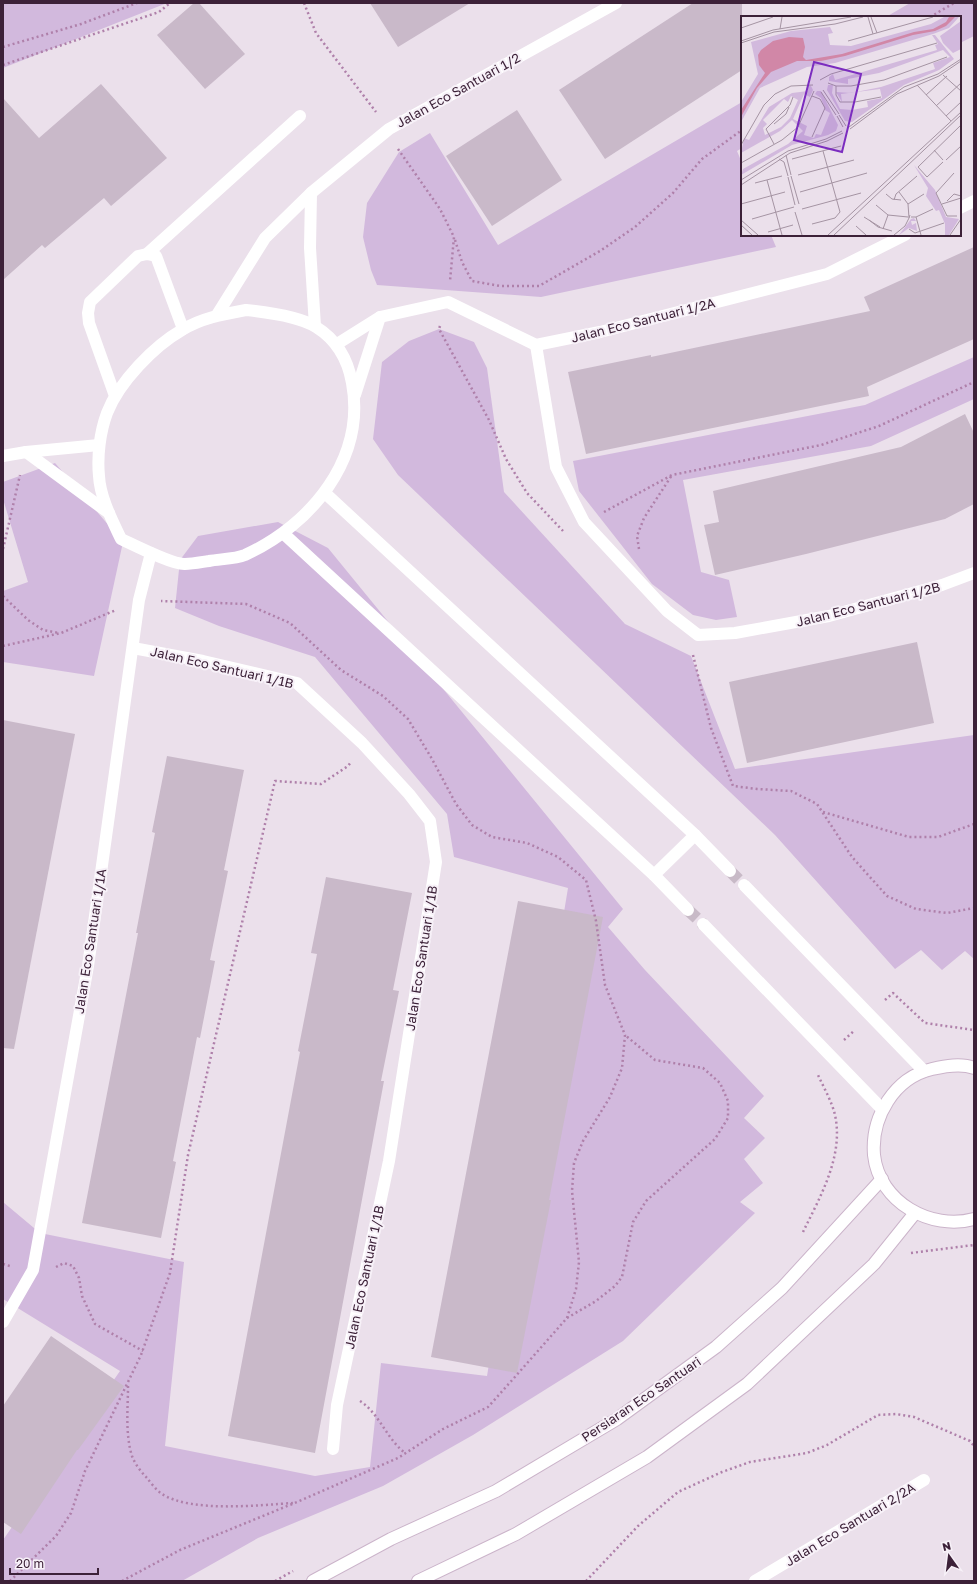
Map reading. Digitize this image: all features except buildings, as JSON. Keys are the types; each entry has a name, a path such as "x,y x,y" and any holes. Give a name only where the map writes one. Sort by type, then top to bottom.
{"street":[{"name":"Jalan Eco Santuari 1/2","path":"217,315 265,238 311,193 389,129 616,3"},
{"path":"147,254 300,116"},
{"path":"311,193 310,248 315,326"},
{"path":"961,208 974,201"},
{"name":"Jalan Eco Santuari 1/2A","path":"536,345 600,332 827,274 903,236"},
{"path":"116,396 89,323 88,313 90,302 138,256 147,254 156,256 183,329"},
{"path":"337,344 380,317 448,302 536,345"},
{"path":"246,310 274,313 315,326 337,344 349,366 354,396 352,431 347,452 325,493 284,534 244,555 184,565 151,553 121,539 108,513 98,477 99,445 107,413 116,396 138,368 160,345 183,329 217,315 246,310"},
{"path":"354,396 380,317"},
{"name":"Jalan Eco Santuari 1/2B","path":"536,345 556,467 584,522 667,611 698,635 735,633 829,616 942,585 974,574"},
{"path":"3,456 26,452 99,445"},
{"path":"26,452 108,513"},
{"path":"325,493 695,835 730,871"},
{"path":"284,534 654,875 688,910"},
{"name":"Jalan Eco Santuari 1/1A","path":"3,1322 33,1270 88,966 139,600 151,553"},
{"name":"Jalan Eco Santuari 1/1B","path":"133,648 203,661 297,683 362,743 410,794 430,821 436,862 389,1161 337,1405 333,1449"},
{"path":"654,875 695,835"},
{"path":"744,885 924,1071"},
{"path":"703,924 882,1109"},
{"path":"974,1068 946,1065 924,1071 907,1080 893,1093 882,1109 875,1132 874,1156 882,1179 896,1199 915,1213 939,1222 963,1222 974,1219"},
{"name":"Persiaran Eco Santuari","path":"313,1581 391,1539 496,1491 617,1418 716,1347 782,1288 882,1179"},
{"path":"418,1581 516,1534 626,1469 646,1457 747,1384 874,1264 915,1213"},
{"name":"Jalan Eco Santuari 2/2A","path":"755,1581 924,1480"}],"path":[{"path":"3,47 81,24 137,3"},
{"path":"3,65 159,12 170,3"},
{"path":"932,16 954,3"},
{"path":"454,237 462,262 472,281 500,286 539,286 600,251 635,227 673,193 702,159 741,131"},
{"path":"584,522 672,475 821,445 879,426 974,382"},
{"path":"3,549 26,452"},
{"path":"634,576 640,554 637,536 644,518 672,475"},
{"path":"3,596 28,620 43,630 61,633"},
{"path":"10,1581 56,1536 71,1513 85,1471 143,1352 170,1273 188,1155 275,781 321,784 348,766 362,743"},
{"path":"823,812 909,837 938,837 974,824"},
{"path":"801,1236 827,1184 836,1146 835,1115 817,1074 830,1054 893,993 925,1023 974,1030"},
{"path":"567,1318 596,1301 615,1286 622,1277 633,1222 646,1201 715,1139 728,1118 728,1101 720,1083 703,1068 655,1060 625,1035"},
{"path":"3,1264 33,1270 47,1270 64,1263 73,1266 79,1278 82,1296 95,1324 143,1352"},
{"path":"342,1382 354,1397 364,1403 375,1415 394,1444 405,1453"},
{"path":"128,1385 129,1439 132,1456 141,1472 161,1493 178,1501 209,1505 249,1506 297,1502"},
{"path":"586,1581 638,1526 678,1492 722,1472 750,1462 807,1453 827,1445 878,1415 896,1414 914,1417 970,1441 974,1446"},
{"path":"275,1581 300,1568"}],"shaded area":[{"path":"3,3 167,3 3,68"},
{"path":"910,3 974,3 974,36 961,42 961,16 888,16"},
{"path":"741,103 741,149 737,151 741,161 741,236 771,236 776,247 541,297 377,285 371,270 363,237 367,203 399,152 430,133 498,245"},
{"path":"439,329 474,342 487,368 504,492 625,624 691,656 735,769 974,735 974,959 965,951 942,970 921,950 895,969 775,835 398,475 373,439 382,362 409,341"},
{"path":"974,357 974,399 871,446 683,480 701,572 729,580 737,617 716,620 693,615 652,584 579,491 573,461 865,405"},
{"path":"55,463 123,542 94,676 3,662 3,591 28,582 3,499 3,482"},
{"path":"278,522 328,548 623,909 608,927 645,970 764,1096 744,1118 765,1138 744,1159 763,1183 740,1202 755,1213 623,1341 473,1435 383,1486 258,1538 182,1581 3,1581 3,1540 120,1371 3,1299 3,1202 40,1233 184,1262 165,1446 315,1476 370,1467 381,1363 487,1376 568,888 454,857 447,814 315,657 219,626 175,608 180,560 198,536"}],"tunnel":[{"path":"730,871 744,885"},
{"path":"688,910 703,924"}]}
